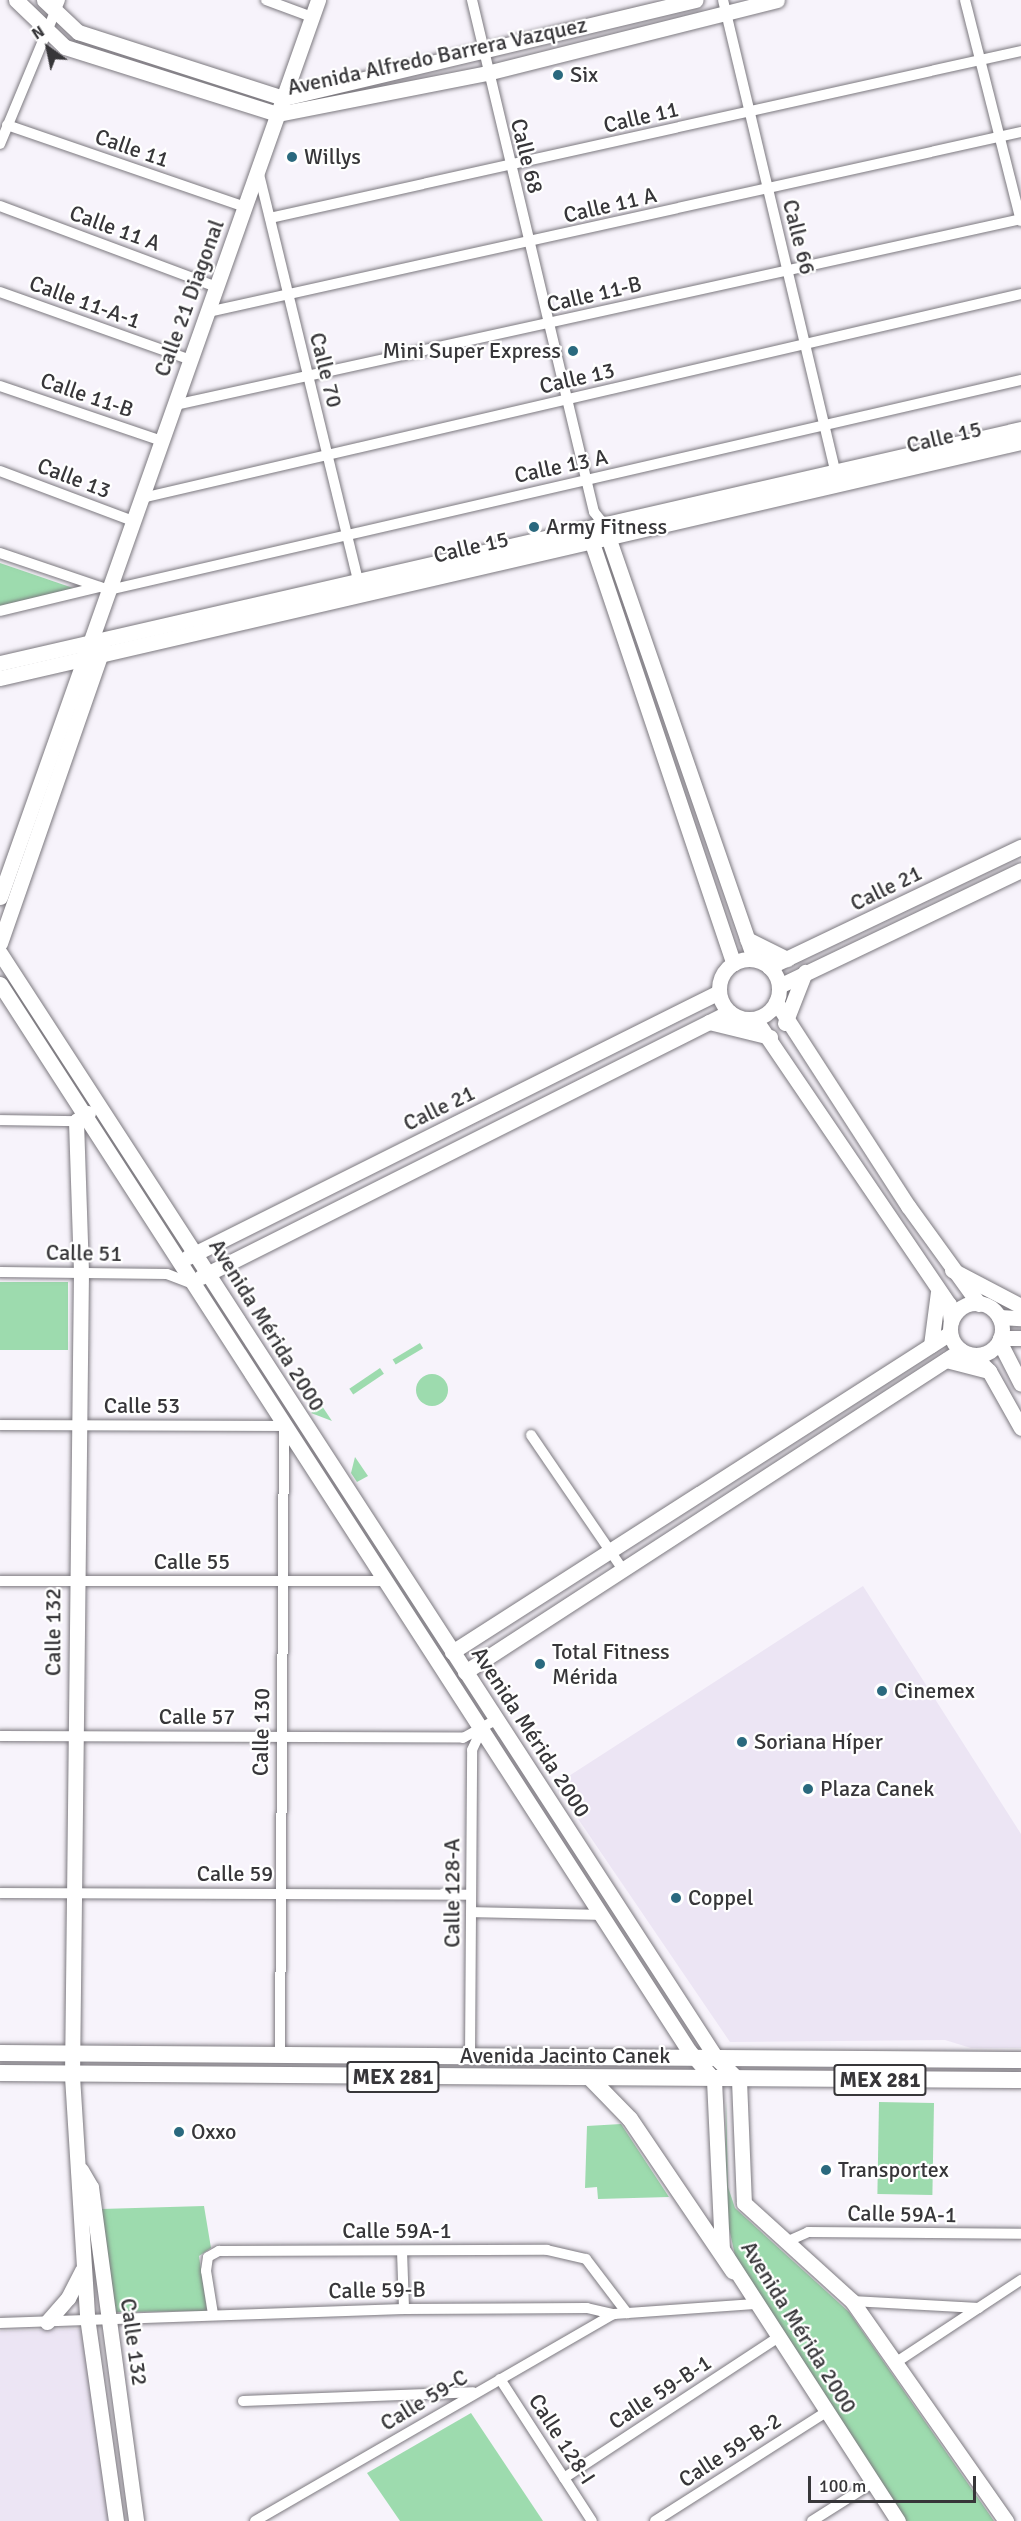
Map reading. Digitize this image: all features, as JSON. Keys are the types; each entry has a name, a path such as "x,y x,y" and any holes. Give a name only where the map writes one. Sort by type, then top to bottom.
{"main road":[{"name":"Avenida Jacinto Canek","path":"6,2053 1021,2060"},
{"name":"Avenida Jacinto Canek","path":"6,2073 72,2076 1021,2080"},
{"path":"590,2078 630,2119 733,2271"}],"street":[{"name":"Avenida Alfredo Barrera Vazquez","path":"16,0 65,47 278,114 487,72 724,6 777,0"},
{"path":"266,0 312,16"},
{"name":"Calle 21 Diagonal","path":"0,943 102,655 105,638 102,610 104,588 134,521 318,0"},
{"name":"Calle 68","path":"472,0 487,72 595,520"},
{"name":"Avenida Alfredo Barrera Vazquez","path":"53,4 78,32 284,98 484,54 696,0"},
{"path":"965,0 1021,220"},
{"path":"0,144 46,30 53,4"},
{"name":"Calle 66","path":"724,6 835,470"},
{"name":"Calle 11","path":"270,218 510,168 1021,51"},
{"name":"Calle 11","path":"6,125 245,207"},
{"name":"Calle 11 A","path":"208,312 529,244 1021,132"},
{"name":"Calle 70","path":"258,170 358,579"},
{"name":"Calle 11 A","path":"0,206 217,286"},
{"name":"Calle 11-B","path":"175,405 307,374 548,325 787,270 1021,220"},
{"name":"Calle 11-A-1","path":"0,292 191,360"},
{"name":"Calle 13","path":"142,498 326,453 567,401 1021,294"},
{"name":"Calle 13 A","path":"0,611 345,532 586,481 1021,380"},
{"name":"Calle 11-B","path":"0,386 162,441"},
{"name":"Calle 15","path":"0,663 358,579 595,520 1021,429"},
{"name":"Calle 15","path":"0,678 1021,442"},
{"name":"Calle 13","path":"0,471 134,521"},
{"path":"595,520 610,538 754,959"},
{"path":"595,520 589,543 733,963"},
{"path":"0,553 104,588"},
{"name":"Calle 21 Diagonal","path":"0,897 88,643 102,610"},
{"path":"660,751 681,745"},
{"name":"Calle 21","path":"770,967 1021,847"},
{"path":"990,862 998,882"},
{"name":"Calle 21","path":"779,986 1021,870"},
{"path":"747,939 787,959"},
{"path":"704,1000 726,944"},
{"name":"Avenida Mérida 2000","path":"0,953 209,1273 298,1416 717,2059 739,2080 740,2188 744,2203 852,2301 1006,2521"},
{"path":"1021,1318 999,1317 979,1304 950,1269 785,1023 776,1002 779,986 770,967 754,959 733,963 721,979 719,992 729,1012 755,1018 770,1037 949,1304 951,1327 967,1353 989,1371 1021,1428"},
{"path":"785,1023 805,972"},
{"name":"Avenida Mérida 2000","path":"0,984 79,1119 178,1263 694,2059 714,2080 718,2232 733,2271 898,2521"},
{"name":"Calle 21","path":"178,1263 719,992"},
{"path":"755,1018 776,1002"},
{"name":"Calle 21","path":"190,1282 729,1012"},
{"path":"709,1022 770,1037"},
{"path":"0,1120 79,1119 99,1106"},
{"name":"Calle 132","path":"79,1119 81,1272 77,1425 74,1894 76,2054 72,2076 81,2170 77,2188 87,2317 116,2521"},
{"path":"462,1122 472,1140"},
{"path":"857,1166 873,1155"},
{"path":"166,1274 178,1263"},
{"path":"950,1269 1021,1306"},
{"name":"Calle 51","path":"0,1272 166,1274 190,1282"},
{"path":"931,1345 938,1287"},
{"path":"452,1652 931,1345 951,1327 959,1310 979,1304"},
{"path":"999,1317 999,1339 1019,1380"},
{"path":"465,1672 946,1360 967,1353 988,1352 999,1339 1021,1338"},
{"path":"1019,1380 1021,1359"},
{"path":"946,1360 989,1371"},
{"path":"284,1426 298,1416"},
{"name":"Calle 53","path":"0,1425 284,1426"},
{"name":"Calle 130","path":"280,2055 280,1737 284,1426"},
{"path":"531,1435 623,1570"},
{"name":"Calle 55","path":"0,1581 384,1581"},
{"name":"Calle 57","path":"0,1736 463,1737 481,1731 496,1720"},
{"name":"Calle 128-A","path":"470,2057 472,1750 481,1731"},
{"name":"Calle 59","path":"0,1893 471,1895"},
{"path":"471,1912 601,1915"},
{"path":"6,2053 6,2073"},
{"path":"176,2055 176,2076"},
{"name":"Calle 132","path":"81,2170 91,2187 136,2521"},
{"name":"Calle 59A-1","path":"786,2242 808,2232 1021,2234"},
{"name":"Calle 59A-1","path":"213,2314 208,2257 219,2251 547,2250 586,2259 627,2313"},
{"path":"402,2251 404,2309"},
{"path":"47,2322 68,2298 83,2268"},
{"path":"895,2363 1021,2280"},
{"path":"852,2301 979,2308"},
{"name":"Calle 59-B","path":"0,2323 47,2322 87,2317 404,2309 587,2308 614,2314 755,2304"},
{"name":"Calle 59-C","path":"255,2521 614,2314"},
{"name":"Calle 59-B-1","path":"564,2478 777,2338"},
{"name":"Calle 128-I","path":"500,2379 592,2521"},
{"path":"243,2401 476,2392"},
{"name":"Calle 59-B-2","path":"655,2521 826,2412"},
{"path":"812,2521 872,2482"}],"shaded area":[{"name":"Plaza Canek","path":"863,1586 1021,1834 1021,2048 971,2048 945,2040 730,2042 555,1785"},
{"path":"84,2329 113,2521 0,2521 0,2331"}],"green space":[{"path":"0,563 76,589 0,607"},
{"path":"0,1282 68,1282 68,1350 0,1350"},
{"path":"420,1343 423,1348 396,1365 393,1359"},
{"path":"380,1368 384,1374 353,1394 349,1389"},
{"path":"432,1374 443,1379 448,1390 443,1401 432,1406 421,1401 416,1390 421,1379"},
{"path":"322,1406 332,1421 311,1413"},
{"path":"355,1457 368,1476 357,1482 351,1473"},
{"path":"726,2100 728,2187 735,2208 849,2312 994,2521 906,2521 738,2269 725,2210"},
{"path":"879,2102 934,2103 932,2195 877,2194"},
{"path":"621,2124 669,2197 598,2199 597,2187 585,2188 587,2126"},
{"path":"204,2206 211,2248 199,2256 207,2311 116,2312 101,2209"},
{"path":"471,2413 543,2521 400,2521 367,2473"}],"place":[{"name":"Six","path":"558,75"},
{"name":"Willys","path":"292,157"},
{"name":"Mini Super Express","path":"573,351"},
{"name":"Army Fitness","path":"534,527"},
{"name":"Total Fitness Mérida","path":"540,1664"},
{"name":"Cinemex","path":"882,1691"},
{"name":"Soriana Híper","path":"742,1742"},
{"name":"Plaza Canek","path":"808,1789"},
{"name":"Coppel","path":"676,1898"},
{"name":"Oxxo","path":"179,2132"},
{"name":"Transportex","path":"826,2170"}]}
